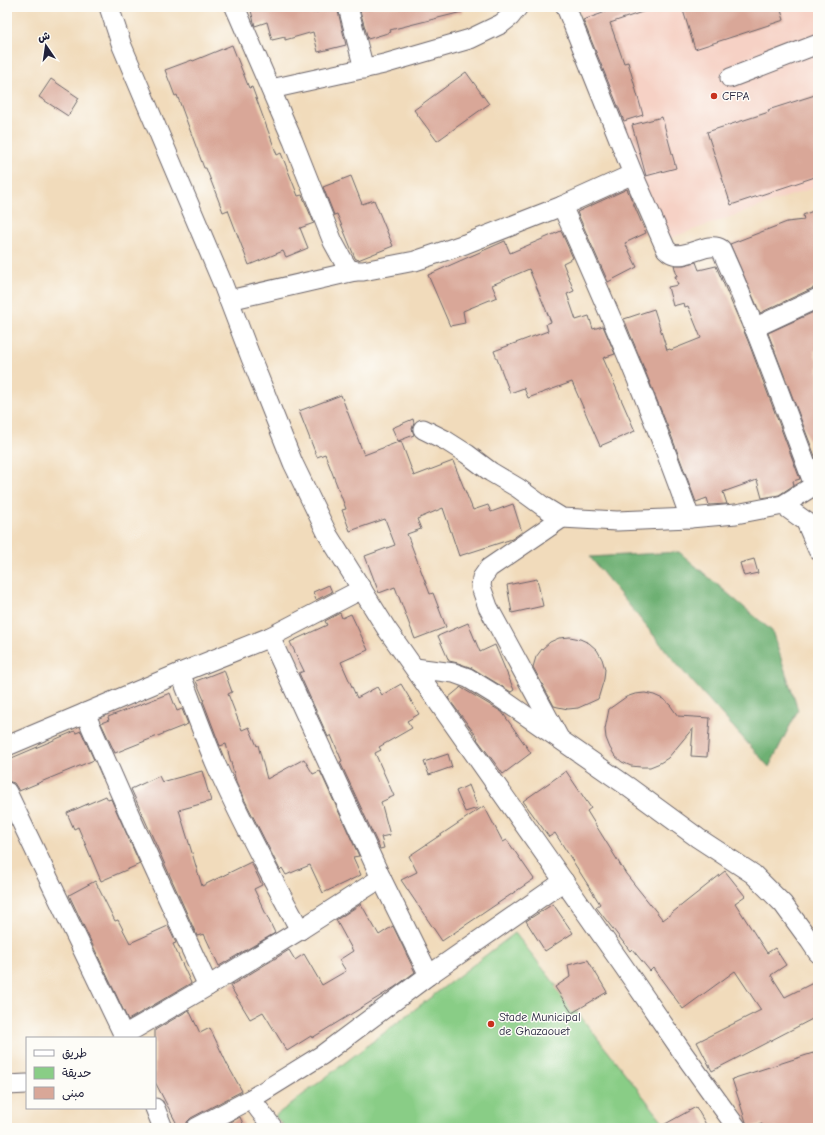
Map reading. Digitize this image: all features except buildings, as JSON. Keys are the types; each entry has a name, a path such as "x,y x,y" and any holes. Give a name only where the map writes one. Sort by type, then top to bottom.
{"street":[{"path":"109,7 122,46 229,300 293,463 328,535 386,628 564,881 683,1054 737,1128"},
{"path":"235,7 293,141 334,242 348,268 355,271"},
{"path":"348,7 364,69"},
{"path":"271,89 384,64 470,39 501,24 510,17 518,7"},
{"path":"423,429 445,440 467,454 491,472 518,488 544,508 562,518 617,521 690,518 736,514 783,505 816,484 754,328 720,249 712,246 679,255 672,254 666,249 633,174 566,7"},
{"path":"730,78 818,44"},
{"path":"229,300 355,271 364,271 415,261 465,244 562,206 633,174"},
{"path":"562,206 609,311 675,475 690,518"},
{"path":"754,328 818,298"},
{"path":"783,505 812,526 818,550"},
{"path":"560,741 488,607 481,586 482,578 489,568 562,518"},
{"path":"7,746 180,673 270,637 362,589"},
{"path":"270,637 380,878 429,975"},
{"path":"415,668 454,673 468,678 499,697 560,741 627,786 698,838 753,874 783,904 818,953"},
{"path":"180,673 218,767 243,823 273,882 300,930"},
{"path":"85,713 135,827 208,986"},
{"path":"7,792 124,1037 300,930 380,878"},
{"path":"196,1128 251,1099 322,1055 429,975 564,881"},
{"path":"7,1085 26,1084"},
{"path":"251,1099 273,1128"},
{"path":"155,1109 163,1128"}],"shaded area":[{"name":"CFPA","path":"578,7 818,7 818,186 662,241"}],"green space":[{"path":"679,552 772,631 798,710 769,767 681,669 590,557"},
{"name":"Stade Municipal de Ghazaouet","path":"515,933 668,1128 286,1128 275,1116"}],"place":[{"name":"CFPA","path":"714,96"},
{"name":"Stade Municipal de Ghazaouet","path":"491,1024"}]}
